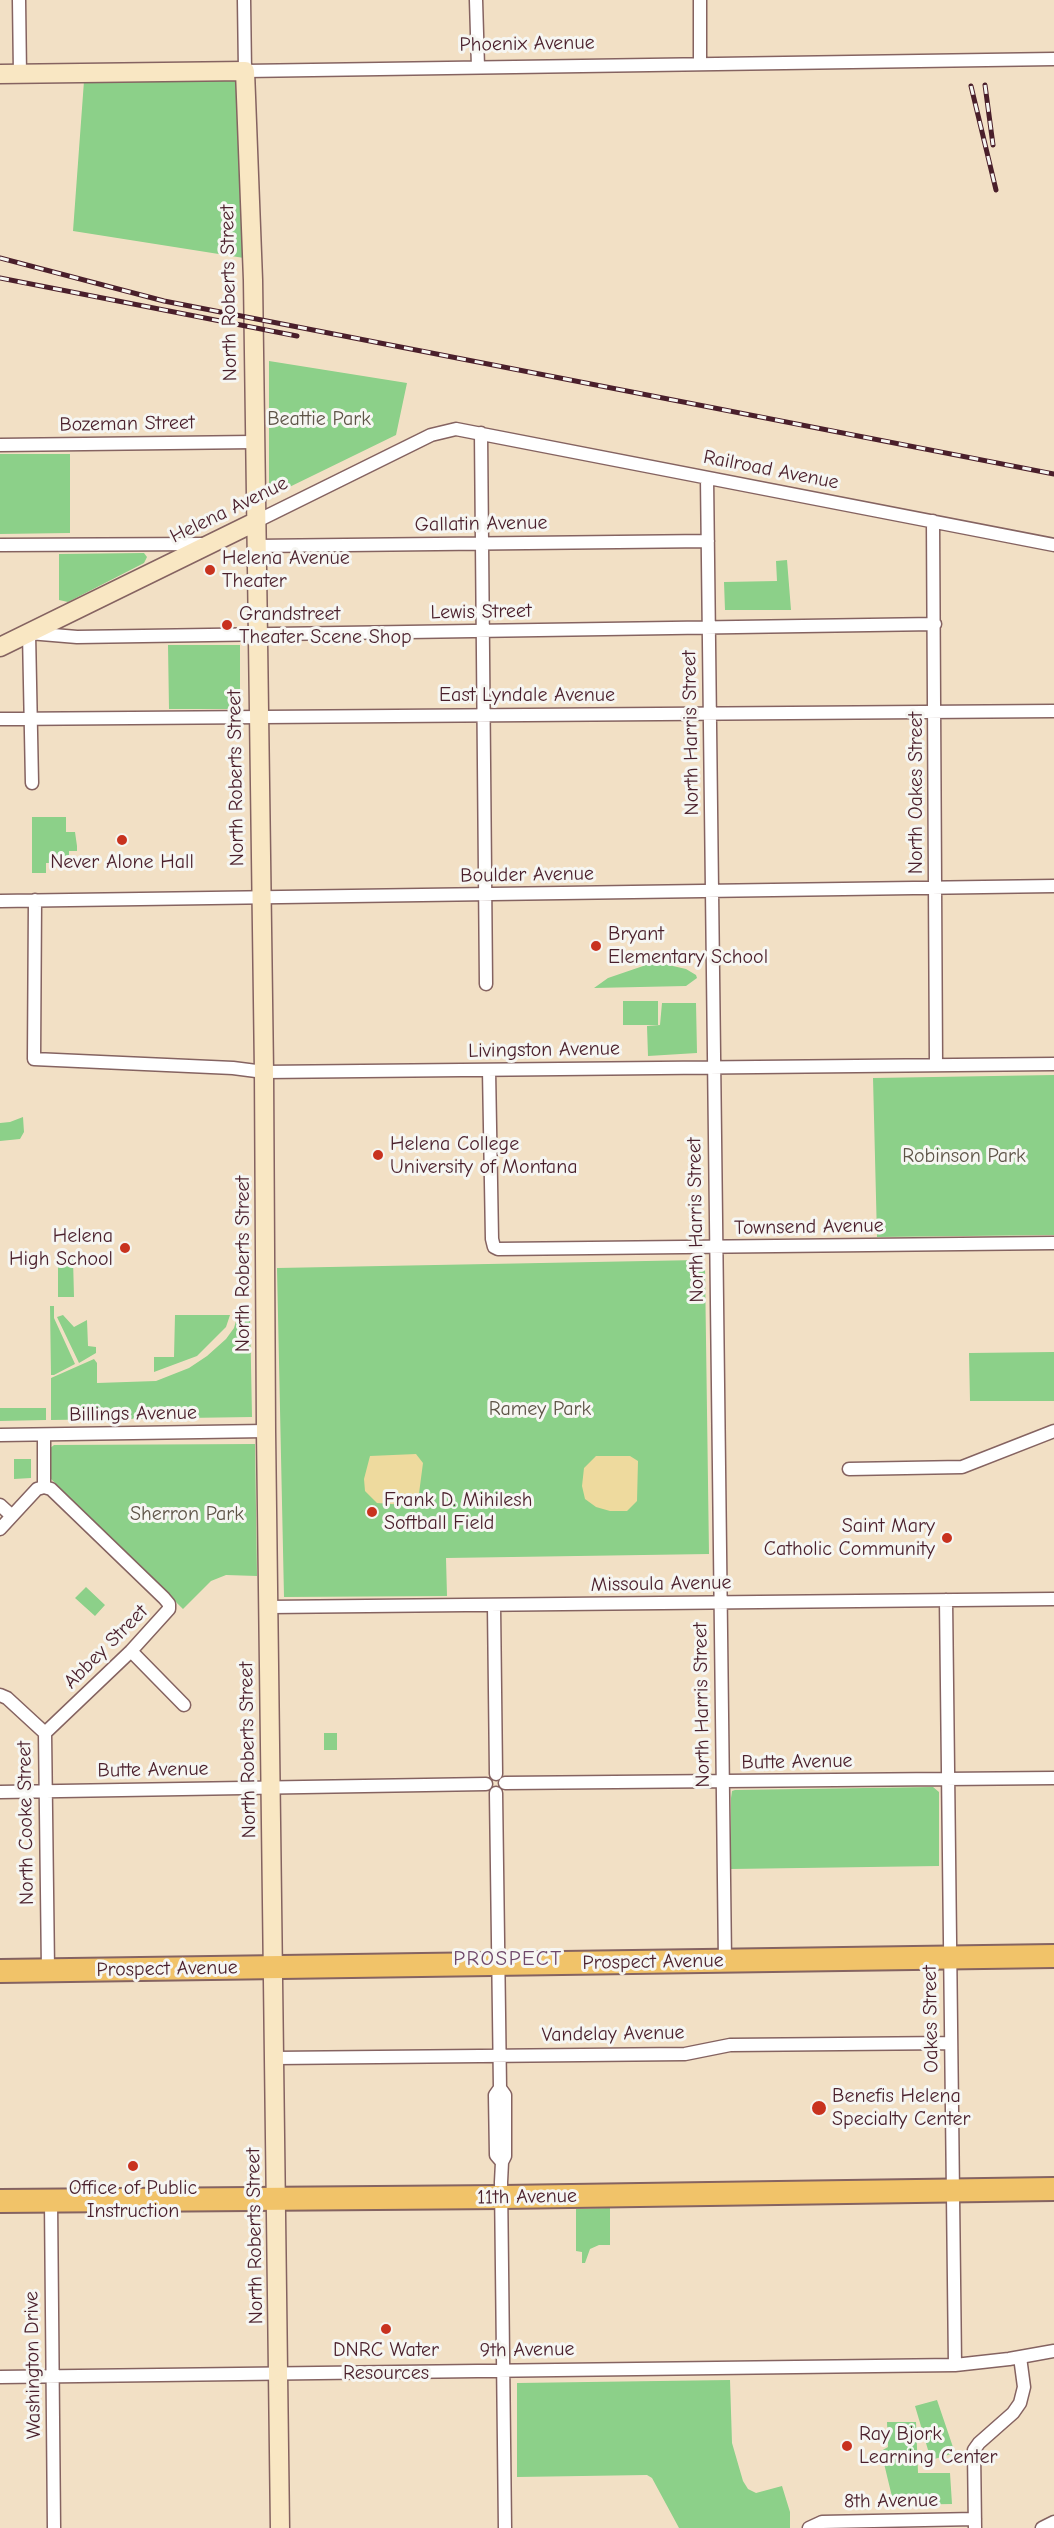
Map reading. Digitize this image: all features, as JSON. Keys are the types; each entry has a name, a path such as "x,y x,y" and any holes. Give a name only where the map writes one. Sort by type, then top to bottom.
{"highway":[{"name":"Prospect Avenue","path":"0,1971 1054,1956"},
{"name":"11th Avenue","path":"0,2201 1054,2189"}],"street":[{"path":"19,0 20,74"},
{"name":"North Roberts Street","path":"244,0 252,280 264,1072 266,1431 280,2528"},
{"path":"476,0 478,67"},
{"path":"700,0 700,63"},
{"name":"Phoenix Avenue","path":"0,74 1054,59"},
{"name":"Helena Avenue","path":"0,647 431,435 456,429 481,434"},
{"path":"481,434 486,984"},
{"name":"Railroad Avenue","path":"481,434 1054,545"},
{"name":"Bozeman Street","path":"0,445 254,442"},
{"name":"North Harris Street","path":"707,478 725,1961"},
{"name":"North Oakes Street","path":"933,521 936,712 936,1065"},
{"name":"Gallatin Avenue","path":"255,546 708,541"},
{"path":"0,545 211,544"},
{"name":"Lewis Street","path":"29,633 77,637 935,624"},
{"path":"29,633 32,783"},
{"name":"East Lyndale Avenue","path":"0,719 1054,711"},
{"name":"Boulder Avenue","path":"0,900 1054,886"},
{"name":"Livingston Avenue","path":"35,900 34,1059 233,1068 264,1072 1054,1064"},
{"name":"Townsend Avenue","path":"489,1070 494,1247 503,1249 1054,1243"},
{"name":"Billings Avenue","path":"0,1435 266,1431"},
{"path":"849,1469 962,1467 1054,1431"},
{"path":"0,1530 37,1489 44,1487 44,1435"},
{"name":"Abbey Street","path":"44,1487 51,1489 169,1604 167,1614 45,1733"},
{"path":"0,1505 12,1516"},
{"name":"Missoula Avenue","path":"269,1607 1054,1599"},
{"path":"946,1600 948,1779"},
{"path":"494,1606 502,1791 496,1793 490,1791 486,1784 490,1776 500,1779"},
{"path":"131,1651 184,1705"},
{"name":"North Cooke Street","path":"0,1695 7,1698 45,1733 48,1970"},
{"name":"Butte Avenue","path":"500,1779 722,1782 1054,1778"},
{"name":"Oakes Street","path":"948,1779 955,2366"},
{"name":"Butte Avenue","path":"0,1792 486,1784"},
{"path":"496,1793 500,2088 495,2095 496,2155 501,2162 502,2197 505,2528"},
{"name":"Vandelay Avenue","path":"275,2058 685,2054 730,2045 951,2043"},
{"name":"Washington Drive","path":"51,2201 54,2528"},
{"name":"9th Avenue","path":"0,2377 955,2366 1054,2351"},
{"path":"975,2523 974,2450 1013,2414 1020,2403 1024,2387 1020,2357"},
{"name":"8th Avenue","path":"809,2528 822,2522 975,2523"},
{"path":"1042,2528 1054,2522"}],"green space":[{"path":"233,79 237,81 244,258 73,231 84,81"},
{"name":"Beattie Park","path":"269,361 407,383 396,435 273,495 269,491"},
{"path":"0,454 70,454 70,533 0,534"},
{"path":"144,553 147,557 144,563 68,602 59,600 59,554"},
{"path":"787,560 791,610 725,610 724,582 777,581 776,561"},
{"path":"168,645 240,645 240,709 169,709"},
{"path":"32,817 66,817 66,832 75,832 77,846 77,851 69,851 69,863 46,863 46,873 32,873"},
{"path":"649,964 664,964 686,969 697,978 686,986 594,988 608,978"},
{"path":"623,1001 658,1001 658,1025 623,1025"},
{"path":"662,1003 696,1003 697,1053 648,1056 647,1026 660,1025"},
{"name":"Robinson Park","path":"1054,1075 1054,1235 877,1237 873,1078"},
{"path":"23,1117 24,1132 20,1139 0,1141 0,1123"},
{"path":"58,1258 73,1258 74,1297 58,1297"},
{"name":"Ramey Park","path":"699,1260 705,1268 709,1554 446,1558 447,1596 284,1597 277,1268"},
{"path":"50,1306 54,1306 54,1318 75,1364 54,1375 51,1375"},
{"path":"238,1314 250,1314 252,1417 51,1420 51,1378 94,1359 97,1363 97,1383 156,1381 189,1368 207,1356 226,1339 234,1328"},
{"path":"63,1315 74,1327 87,1320 88,1346 96,1347 96,1353 79,1363 57,1317"},
{"path":"175,1315 230,1315 226,1327 197,1356 154,1372 154,1357 174,1357"},
{"path":"1054,1352 1054,1401 970,1401 969,1353"},
{"path":"0,1408 46,1408 46,1420 0,1421"},
{"name":"Sherron Park","path":"255,1444 257,1576 226,1575 211,1581 183,1609 49,1477 49,1449 54,1445"},
{"path":"14,1459 31,1459 31,1478 14,1479"},
{"path":"86,1587 105,1605 95,1616 75,1598"},
{"path":"324,1733 337,1733 337,1750 324,1750"},
{"path":"933,1787 939,1792 939,1866 731,1869 732,1791"},
{"path":"610,2208 610,2245 599,2245 590,2249 585,2263 582,2263 582,2252 576,2251 576,2209"},
{"path":"730,2380 732,2443 743,2481 748,2489 756,2493 782,2486 790,2512 790,2528 679,2528 652,2478 647,2475 517,2477 517,2383"},
{"path":"937,2400 955,2453 931,2460 915,2406"},
{"path":"887,2422 916,2422 918,2473 950,2473 952,2504 894,2505 881,2451 888,2447"}],"sand":[{"path":"416,1454 423,1463 418,1501 405,1505 377,1503 365,1491 364,1479 370,1456"},
{"path":"596,1456 630,1456 638,1461 637,1501 627,1511 610,1511 596,1507 585,1499 582,1486 584,1468"}],"railway":[{"path":"985,85 993,145"},
{"path":"971,86 996,190"},
{"path":"0,258 164,301 1054,474"},
{"path":"0,278 297,336"}],"place":[{"name":"Helena Avenue Theater","path":"210,570"},
{"name":"Grandstreet Theater Scene Shop","path":"227,625"},
{"name":"Never Alone Hall","path":"122,840"},
{"name":"Bryant Elementary School","path":"596,946"},
{"name":"Helena College University of Montana","path":"378,1155"},
{"name":"Helena High School","path":"125,1248"},
{"name":"Frank D. Mihilesh Softball Field","path":"372,1512"},
{"name":"Saint Mary Catholic Community","path":"947,1538"},
{"name":"Benefis Helena Specialty Center","path":"819,2108"},
{"name":"Office of Public Instruction","path":"133,2166"},
{"name":"DNRC Water Resources","path":"386,2329"},
{"name":"Ray Bjork Learning Center","path":"847,2446"}],"district":[{"name":"PROSPECT","path":"508,1959"}]}
